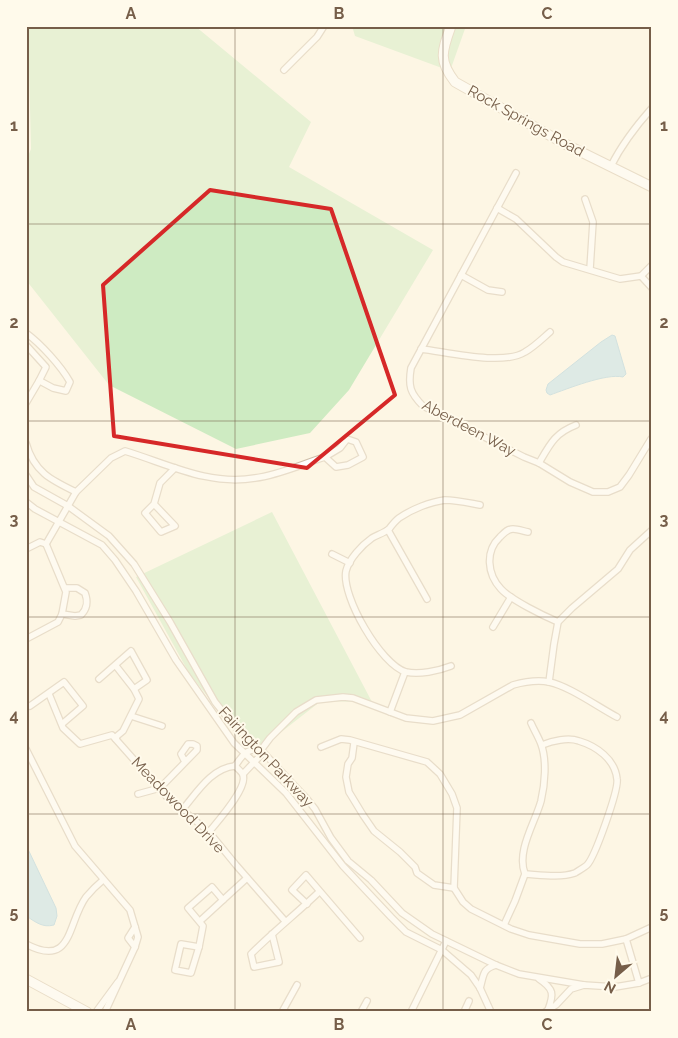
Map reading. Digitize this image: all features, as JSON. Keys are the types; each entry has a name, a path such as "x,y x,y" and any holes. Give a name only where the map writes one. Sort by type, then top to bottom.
{"street":[{"path":"284,70 317,37 324,26"},
{"name":"Rock Springs Road","path":"451,26 443,48 443,57 445,66 455,82 565,144 652,186"},
{"path":"612,166 629,134 652,108"},
{"name":"Aberdeen Way","path":"516,173 411,368 409,381 416,399 424,406 539,463 570,482 593,492 608,492 620,487 651,439"},
{"path":"585,199 594,222 590,269"},
{"path":"497,208 516,219 563,262 620,279 641,276 652,265"},
{"path":"461,275 488,290 502,292"},
{"path":"641,276 652,288"},
{"path":"420,349 497,359 516,357 526,352 550,332"},
{"path":"26,333 33,338 64,372 70,382 66,391 52,388 39,381"},
{"path":"26,344 46,367 26,404"},
{"path":"539,463 554,438 563,430 576,425"},
{"path":"46,544 76,492 111,458 125,451 208,478 255,478 288,470 325,457 340,448 347,439 356,442 363,457 348,465 336,467 325,457"},
{"path":"26,443 31,459 42,472 76,492"},
{"path":"154,504 175,526 161,532 145,513 154,504 160,483 174,468"},
{"name":"Fairington Parkway","path":"26,475 28,483 68,506 109,536 134,564 170,622 215,702 235,727 261,750 307,799 348,861 371,880 402,913 416,924 446,941 518,974 584,985 616,987 639,983 652,978"},
{"path":"451,666 430,671 405,672 389,662 380,653 348,595 346,571 360,549 371,539 388,530 397,519 415,509 447,500 480,505"},
{"name":"Fairington Parkway","path":"26,502 35,509 102,545 115,560 136,591 176,660 234,743 286,793 343,866 406,932 442,950 460,964 480,988 491,1012"},
{"path":"528,532 514,529 507,530 495,542 490,553 489,564 494,581 502,591 558,622"},
{"path":"388,530 427,599"},
{"path":"549,682 558,622 618,568 630,550 652,530"},
{"path":"26,549 40,542 46,544 66,592 62,614 58,622 26,639"},
{"path":"332,554 350,563"},
{"path":"62,614 70,616 81,615 87,606 88,600 85,593 77,588 65,588"},
{"path":"493,627 511,596"},
{"path":"99,680 131,651 147,680 134,689"},
{"path":"49,694 64,728 80,744 112,734 116,739 123,731 139,700 134,689 116,666"},
{"path":"390,712 405,672"},
{"path":"30,706 64,682 83,706 62,724"},
{"path":"208,832 238,794 243,774 260,756 261,750 296,712 316,700 343,697 353,698 406,718 434,721 460,715 513,686 522,683 549,682 573,692 617,717"},
{"path":"131,716 162,726"},
{"path":"504,925 516,901 525,874 522,866 524,853 541,801 545,774 542,745 531,723"},
{"name":"Meadowood Drive","path":"116,739 160,788 208,832 285,921"},
{"path":"321,747 341,739 427,762 440,774 452,794 457,808 454,888 463,902 471,909 529,935 580,944 602,944 626,939 652,927"},
{"path":"525,874 561,875 576,872 588,864 597,847 618,780 614,767 606,755 578,740 564,740 542,745"},
{"path":"354,743 346,777 349,792 368,823 374,831 415,867 417,873 434,885 454,888"},
{"path":"26,749 75,846 130,910 138,937 136,947 105,1012"},
{"path":"182,810 209,778 225,767 234,766 244,754 252,749 261,750"},
{"path":"138,794 160,788 185,762"},
{"path":"234,766 243,774"},
{"path":"307,904 292,890 306,876 360,938"},
{"path":"200,921 247,878"},
{"path":"26,944 38,950 50,952 60,948 68,940 86,897 103,880"},
{"path":"198,947 181,944 175,970 191,973 198,947 203,926 188,908 212,887 223,900"},
{"path":"272,934 279,962 254,967 251,954 285,921 319,892"},
{"path":"135,927 128,938 136,947"},
{"path":"626,939 639,983"},
{"path":"411,1012 446,941"},
{"path":"480,988 485,970 496,965"},
{"path":"96,1012 124,974"},
{"path":"536,977 548,985 552,991 546,1011"},
{"path":"26,979 86,1012"},
{"path":"282,1012 297,985"},
{"path":"546,1011 556,1005 571,989 584,985"},
{"path":"464,1012 469,1001"},
{"path":"361,1012 367,1002"}],"highlighted area":[{"path":"210,190 331,209 395,395 307,468 114,436 103,285"}],"green space":[{"path":"28,26 195,26 311,122 289,167 433,250 349,390 310,433 236,449 109,385 26,280 26,161 31,149"},
{"path":"352,26 466,26 450,71 355,36"},
{"path":"272,512 372,702 321,701 253,754 189,673 136,577"}],"water":[{"path":"612,335 615,336 625,370 626,374 623,377 616,376 597,379 550,395 547,393 548,384"},
{"path":"26,845 56,908 57,916 54,925 43,925 26,916"}]}
